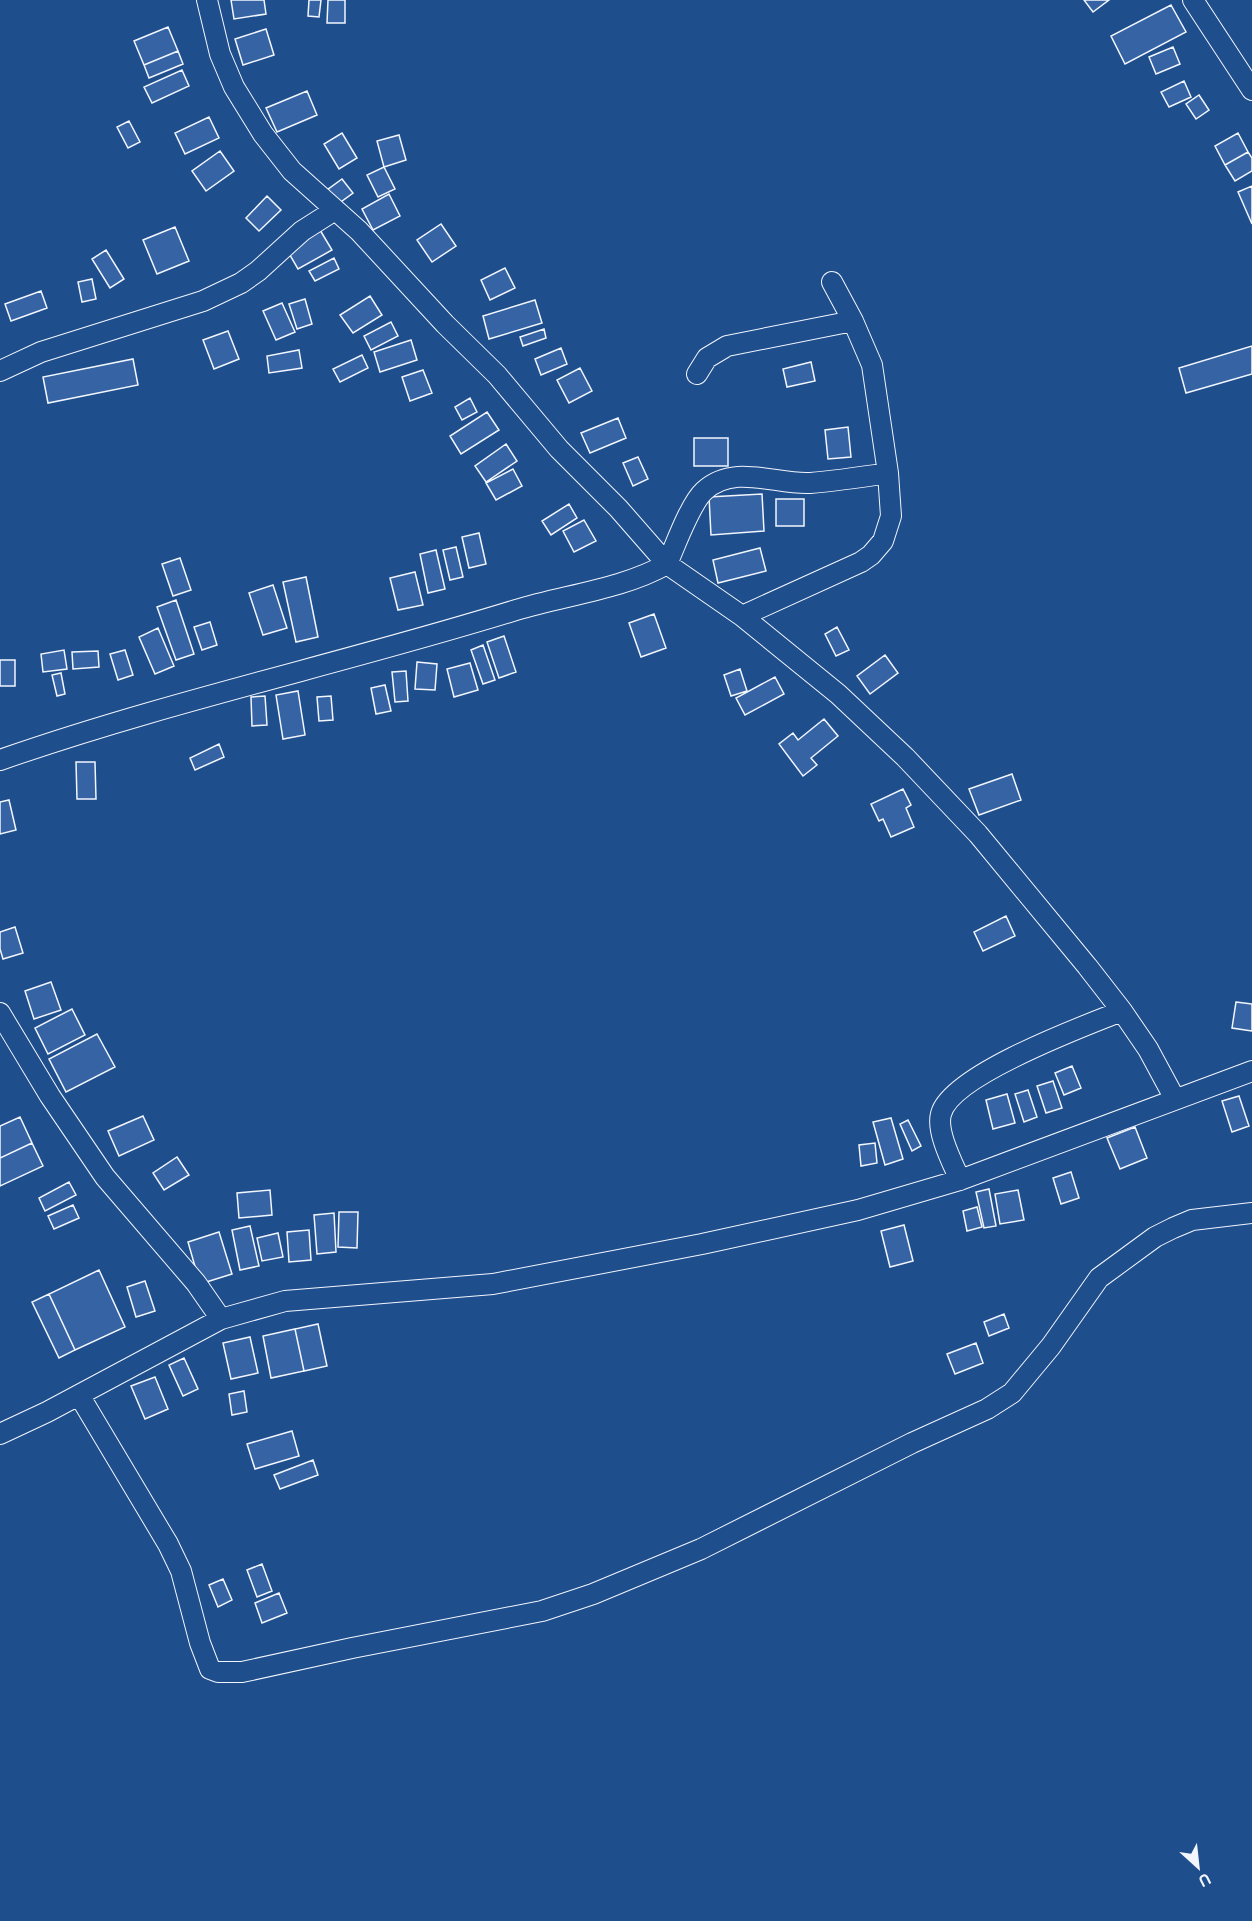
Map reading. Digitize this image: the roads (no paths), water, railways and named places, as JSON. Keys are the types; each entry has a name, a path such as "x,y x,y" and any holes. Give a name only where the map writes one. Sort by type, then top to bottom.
{"street":[{"path":"207,0 220,54 234,87 262,134 292,171 359,231 445,324 497,375 559,449 618,508 667,564 742,616 838,694 905,757 978,834 1055,925 1122,1011 1148,1049 1175,1099"},
{"path":"1193,0 1252,90"},
{"path":"0,371 41,352 203,301 241,283 258,271 302,231 335,210"},
{"path":"742,616 837,574 871,555 883,541 891,516 888,473 872,365 853,321 832,282"},
{"path":"697,374 707,358 727,346 853,321"},
{"path":"0,760 80,733 640,577 667,564 693,505 704,491 718,481 743,476 807,483 888,473"},
{"path":"960,1180 943,1138 940,1115 956,1092 983,1073 1015,1057 1122,1011"},
{"path":"0,1013 50,1096 105,1176 196,1283 222,1319"},
{"path":"0,1434 222,1319 285,1300 493,1284 858,1210 960,1180 1252,1071"},
{"path":"79,1395 168,1544 181,1571 200,1643 210,1669 224,1673 242,1672 542,1611 593,1594 702,1549 912,1443 987,1409 1012,1393 1051,1346 1099,1278 1155,1237 1192,1220 1252,1213"}]}
